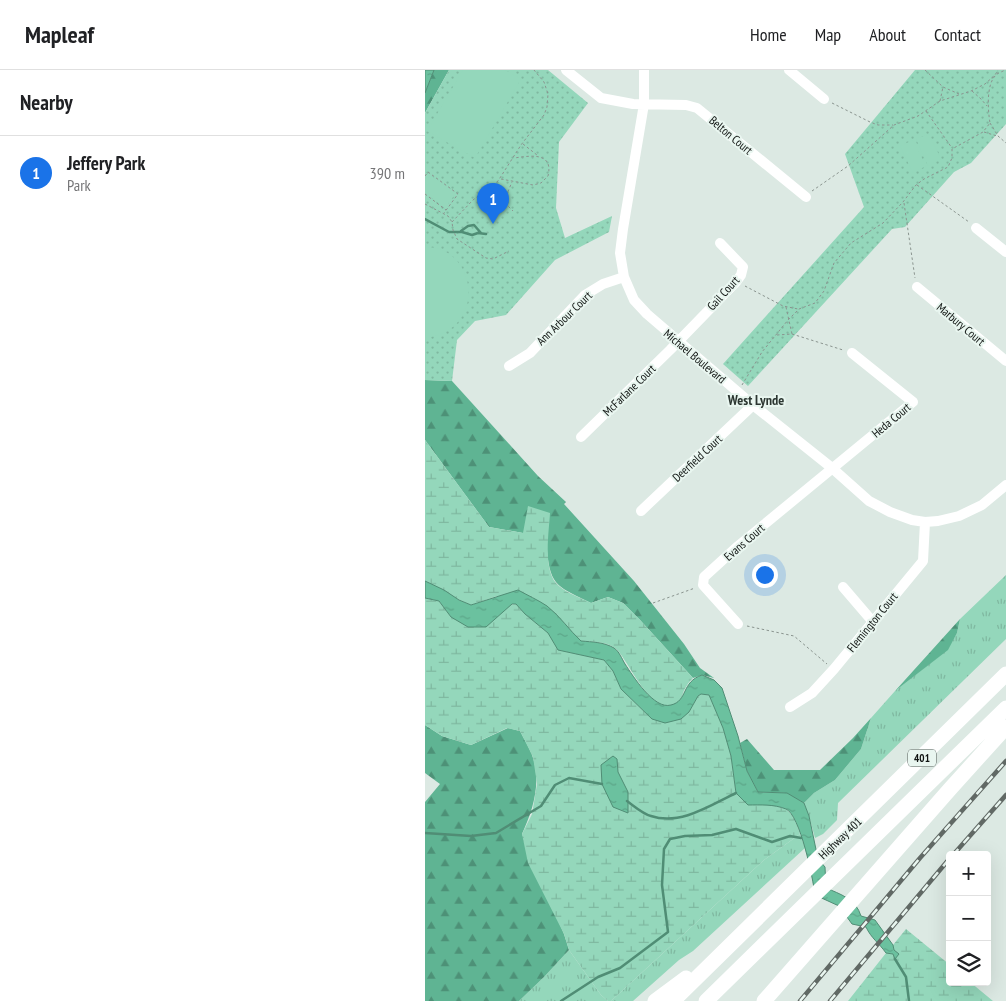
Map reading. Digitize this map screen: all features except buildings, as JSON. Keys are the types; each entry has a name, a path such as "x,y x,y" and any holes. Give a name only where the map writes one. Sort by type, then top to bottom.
{"highway":[{"name":"Highway 401","path":"673,1001 1006,674"},
{"name":"Highway 401","path":"706,1001 799,908 1006,708"},
{"path":"764,1001 1006,727"},
{"path":"655,1001 723,950"}],"street":[{"name":"Belton Court","path":"566,70 601,98 644,104 685,105 697,108 807,197"},
{"name":"Michael Boulevard","path":"644,70 644,104 620,253 624,277 634,300 651,320 737,392 833,468 869,501 890,512 912,520 925,522 945,519 981,505 1006,485"},
{"path":"789,70 824,99"},
{"path":"976,228 1006,252"},
{"name":"Gail Court","path":"677,342 736,282 741,274 743,267 720,243"},
{"name":"Ann Arbour Court","path":"509,366 530,352 585,295 603,284 624,277"},
{"name":"Marbury Court","path":"917,287 1006,361"},
{"name":"McFarlane Court","path":"581,437 677,342"},
{"name":"Heda Court","path":"833,468 913,402 852,353"},
{"name":"Deerfield Court","path":"641,511 753,405"},
{"name":"Evans Court","path":"703,585 704,577 738,546 833,468"},
{"name":"Flemington Court","path":"790,707 812,693 834,669 923,561 925,522"},
{"path":"703,585 738,624"},
{"path":"843,587 873,622"}],"path":[{"path":"509,251 493,259 485,258 457,239 453,230 453,222 473,200 500,179 522,144 540,121 547,107 548,99 546,88 535,70"},
{"path":"925,70 943,87 959,94"},
{"path":"998,70 992,82 987,107 990,123 998,136 1006,143"},
{"path":"824,99 878,125 894,125 918,116 940,101 971,91 1005,70"},
{"path":"940,101 943,87"},
{"path":"971,91 987,107"},
{"path":"737,392 762,352 788,320 799,309 815,303 824,292 834,263 851,243 883,224 916,185 948,167 953,158 952,149 926,111"},
{"path":"952,149 983,132 990,123"},
{"path":"807,197 816,187 848,166 894,125"},
{"path":"983,132 998,136"},
{"path":"500,179 533,185 538,185 545,181 549,173 547,164 522,144"},
{"path":"513,158 539,156"},
{"path":"425,176 428,172 458,194 444,213"},
{"path":"504,202 512,182"},
{"path":"916,185 976,228"},
{"path":"493,186 513,211"},
{"path":"425,194 447,210"},
{"path":"903,202 917,287"},
{"path":"425,204 444,213 453,222"},
{"path":"736,282 786,306 799,309"},
{"path":"786,306 792,334"},
{"path":"776,335 792,334 852,353"},
{"path":"653,603 703,585"},
{"path":"738,624 794,636 834,669"}],"green space":[{"path":"434,70 449,70 425,113 425,93"},
{"path":"449,70 548,70 588,103 559,142 556,208 565,238 612,216 609,232 555,260 506,315 475,321 457,340 452,381 425,380 425,113"},
{"path":"463,70 505,70 521,79 475,158 427,131"},
{"path":"915,70 1006,70 1006,124 971,163 954,172 905,227 892,229 748,386 723,364 864,207 845,154"},
{"path":"929,134 941,159 928,166 916,139"},
{"path":"913,140 926,166 913,173 900,146"},
{"path":"430,175 456,193 445,208 425,193 425,181"},
{"path":"425,247 443,250 456,260 465,273 469,289 467,305 459,320 446,332 425,338"},
{"path":"425,380 452,381 538,476 566,502 564,504 634,581 684,644 700,668 714,678 702,675 693,678 623,603 608,597 591,603 564,589 554,579 548,563 547,550 523,533 489,527 425,440"},
{"path":"425,440 489,527 523,533 528,506 550,513 548,562 554,580 566,591 591,603 608,597 623,603 640,620 693,678 677,703 667,706 658,703 641,686 615,648 603,643 581,641 572,634 564,623 497,596 471,605 425,581"},
{"path":"1006,575 1006,639 838,803 837,820 823,834 815,838 804,803 814,793 835,780 861,749 871,718 895,691 947,650 957,633 960,619"},
{"path":"425,598 439,601 451,617 516,604 548,633 559,650 604,660 613,671 621,689 652,719 689,712 698,696 701,694 709,695 723,728 731,756 736,793 748,805 775,805 787,810 796,823 800,834 764,860 611,1001 608,1001 601,995 569,950 564,934 528,863 522,834 532,814 537,784 533,757 520,731 507,728 471,745 442,736 425,725"},
{"path":"960,619 957,633 948,650 895,691"},
{"path":"871,718 861,749 835,780 814,793 804,803 786,793 758,792 747,771 740,743 747,739 774,770 820,770"},
{"path":"425,725 442,736 471,745 508,728 520,731 532,755 536,775 535,796 522,834 569,950 519,1001 425,1001 425,802 440,784 425,773"},
{"path":"800,834 805,848 693,951 679,960 633,1001 611,1001 764,860"},
{"path":"906,929 946,962 946,986 975,986 993,1001 848,1001 886,953 893,954 895,959 893,945"},
{"path":"569,950 601,995 608,1001 519,1001 544,977"}],"water":[{"path":"425,70 434,70 425,93"},
{"path":"425,581 471,605 518,590 547,606 581,641 602,643 616,649 645,691 664,705 671,705 680,700 687,687 695,678 702,675 714,680 722,688 747,771 758,792 787,793 804,803 809,816 818,859 825,867 826,888 851,901 859,910 861,916 875,920 893,945 894,950 899,954 895,959 893,954 886,953 866,927 852,924 839,906 815,895 812,875 801,834 791,814 786,809 777,806 748,805 736,793 731,756 723,728 709,695 701,694 698,696 689,712 681,719 665,723 652,719 621,689 613,671 604,660 558,650 548,633 516,604 512,604 486,627 468,627 451,617 439,601 425,598"},
{"path":"613,756 617,759 618,772 628,792 628,813 613,807 602,784 601,765"}],"waterway":[{"path":"425,219 449,232 462,232 472,235 478,233 486,234"},
{"path":"461,231 468,226 474,225 481,233"},
{"path":"425,833 471,836 496,833 541,806 555,785 569,778 602,784"},
{"path":"627,801 648,815 673,818 695,813 736,793"},
{"path":"561,1001 598,977 620,968 668,932 662,885 664,849 670,839 685,836 712,835 736,829 772,842 790,836 801,838"},
{"path":"895,959 906,977 909,1001"}],"railway":[{"path":"800,1001 920,858 1006,761"},
{"path":"957,851 1006,795"},
{"path":"830,1001 946,863"}],"place":[{"name":"Jeffery Park","path":"493,224"}],"district":[{"name":"West Lynde","path":"756,400"}]}
